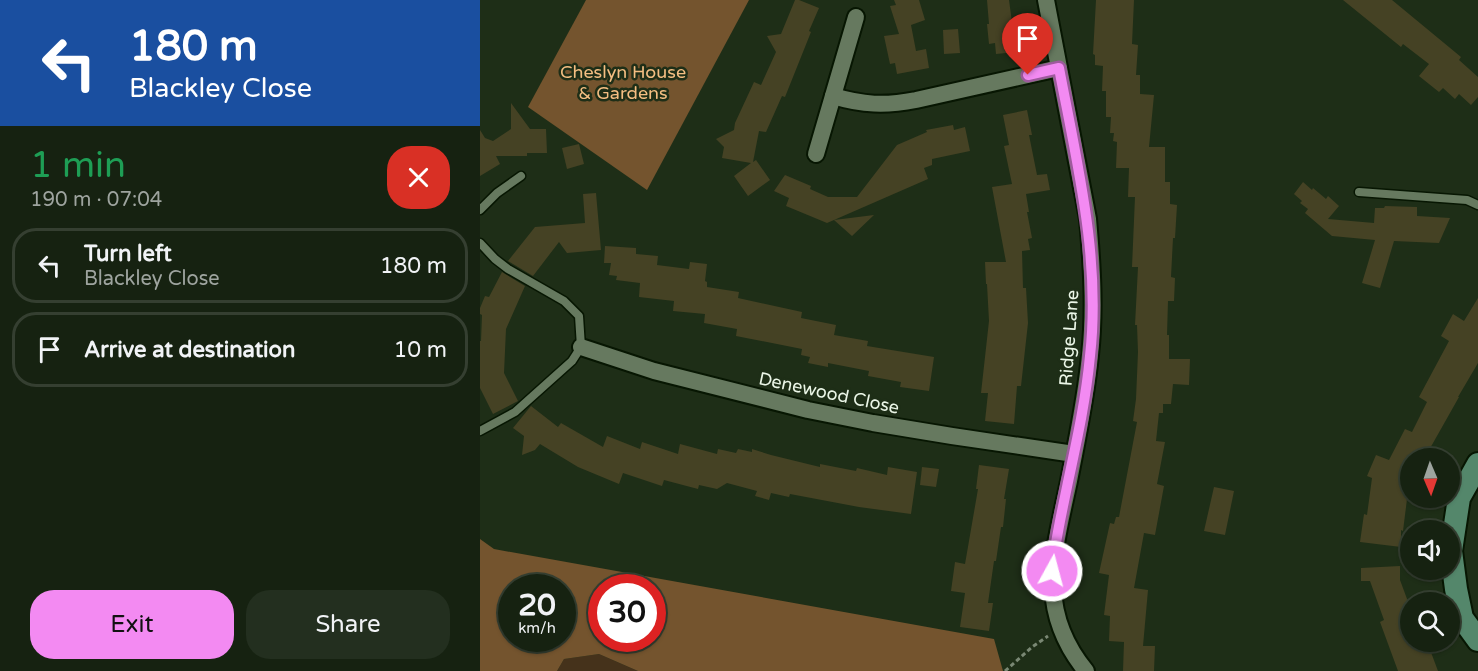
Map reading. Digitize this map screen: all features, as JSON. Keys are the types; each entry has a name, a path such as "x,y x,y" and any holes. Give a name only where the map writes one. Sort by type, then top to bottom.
{"street":[{"name":"Ridge Lane","path":"1046,0 1088,219 1093,292 1091,354 1052,571 1052,591 1060,628 1086,671"},
{"path":"816,154 856,17"},
{"path":"833,96 866,104 895,104 1059,68"},
{"name":"Denewood Close","path":"581,347 654,371 808,410 873,423 1074,454"},
{"path":"1478,464 1459,498 1451,551 1462,618 1478,639"}],"lane":[{"path":"480,210 497,192 521,176"},
{"path":"1359,192 1467,200 1478,206"},
{"path":"480,243 508,269 564,301 579,316 581,347 572,361 515,412 480,431"}],"path":[{"path":"1005,671 1032,647 1060,628"}],"shaded area":[{"path":"599,654 638,671 557,671 564,659"}],"green space":[{"name":"Cheslyn House & Gardens","path":"586,0 749,0 647,190 528,107"},
{"path":"480,539 494,549 633,574 588,574 588,652 666,652 666,580 994,639 1003,671 638,671 599,654 564,659 557,671 480,671"}],"building":[{"path":"795,0 819,8 785,97 782,96 766,132 759,131 753,162 756,160 770,180 748,196 734,176 751,163 722,158 724,147 716,139 734,130 754,82 761,85 776,52 767,36 781,34"},
{"path":"894,0 919,0 925,20 911,25 916,51 926,49 929,68 897,74 895,63 890,64 884,36 899,34 890,6 896,5"},
{"path":"987,0 1009,0 1016,52 996,54 995,43 989,44"},
{"path":"1096,0 1134,0 1132,44 1138,45 1136,75 1140,75 1140,94 1154,95 1149,147 1165,147 1165,182 1170,182 1170,204 1177,205 1171,277 1175,278 1174,301 1168,301 1167,335 1169,335 1169,359 1190,359 1189,385 1173,384 1171,404 1163,404 1163,413 1159,413 1156,441 1165,442 1157,484 1164,486 1155,535 1144,533 1134,588 1148,590 1143,646 1155,646 1154,671 1123,671 1124,642 1109,641 1110,616 1104,615 1109,575 1099,573 1110,523 1114,524 1116,517 1119,517 1137,422 1133,421 1138,352 1137,325 1135,325 1138,267 1132,267 1135,197 1128,197 1129,168 1116,168 1117,142 1113,141 1114,133 1110,133 1111,117 1106,117 1106,91 1102,91 1103,66 1095,65 1093,54"},
{"path":"1343,0 1392,0 1461,57 1459,60 1478,77 1478,97 1471,105 1459,94 1455,99 1443,88 1439,92 1419,76 1429,64 1403,44 1401,47"},
{"path":"958,29 960,53 944,54 943,30"},
{"path":"511,103 530,129 546,129 547,153 527,153 527,156 496,156 500,164 480,176 480,130 485,138 493,141 511,129"},
{"path":"1027,110 1032,135 1029,135 1037,175 1047,174 1050,190 1026,194 1032,238 1028,239 1030,250 1022,251 1023,288 1026,288 1028,323 1021,386 1017,386 1014,424 985,421 988,393 981,393 989,321 985,262 1006,262 992,187 1012,184 1004,146 1009,145 1003,115"},
{"path":"953,125 954,130 965,127 970,151 932,159 932,165 924,168 928,179 827,223 786,206 789,198 774,191 785,175 811,186 810,189 828,197 857,197 897,145 927,132 926,130"},
{"path":"579,144 584,164 567,169 562,148"},
{"path":"1303,182 1326,199 1328,196 1339,206 1328,219 1374,223 1375,208 1385,206 1417,207 1417,216 1450,218 1439,243 1394,241 1380,288 1362,283 1375,240 1332,236 1305,213 1308,209 1294,194"},
{"path":"596,193 601,250 567,253 559,242 533,276 508,261 535,227 585,223 583,194"},
{"path":"874,215 852,236 834,220"},
{"path":"605,246 636,248 636,254 658,256 657,265 689,269 690,262 707,264 705,281 707,287 739,292 738,298 802,312 801,318 836,325 834,335 868,341 867,346 934,357 929,391 900,387 901,382 868,376 869,371 828,363 828,367 808,363 810,357 801,355 802,349 736,336 737,329 704,323 705,314 673,311 674,301 639,297 640,283 616,280 617,276 609,275 611,263 604,263"},
{"path":"502,272 525,286 506,329 504,373 518,401 493,414 480,388 482,315 480,308 485,296 489,297"},
{"path":"1478,298 1478,363 1430,448 1400,448 1400,508 1406,508 1404,520 1400,520 1400,547 1360,542 1364,514 1367,515 1372,478 1367,476 1376,455 1389,460 1405,429 1412,432 1427,402 1419,397 1449,341 1441,336 1453,314 1464,321"},
{"path":"531,406 558,427 561,423 603,447 607,436 640,449 642,442 678,454 680,444 717,454 718,449 736,453 738,449 752,452 752,449 820,467 820,464 856,471 857,468 887,475 888,467 917,472 911,514 790,494 789,497 771,493 769,500 755,496 757,491 727,483 717,489 699,485 698,489 664,480 662,486 623,473 619,484 578,467 540,444 535,450 522,455 524,436 513,428"},
{"path":"979,465 1009,469 1004,499 1006,499 1003,527 1001,527 996,561 994,561 988,603 993,603 989,631 960,627 965,593 951,591 955,562 965,564 978,489 976,489"},
{"path":"922,467 939,469 936,487 920,485"},
{"path":"1214,487 1234,491 1225,535 1204,531"},
{"path":"1400,566 1400,580 1404,592 1400,592 1400,652 1431,652 1438,671 1398,671 1380,622 1384,620 1370,581 1361,581 1361,568"}],"route":[{"path":"1028,75 1059,68 1088,219 1093,292 1091,354 1052,571"}]}
